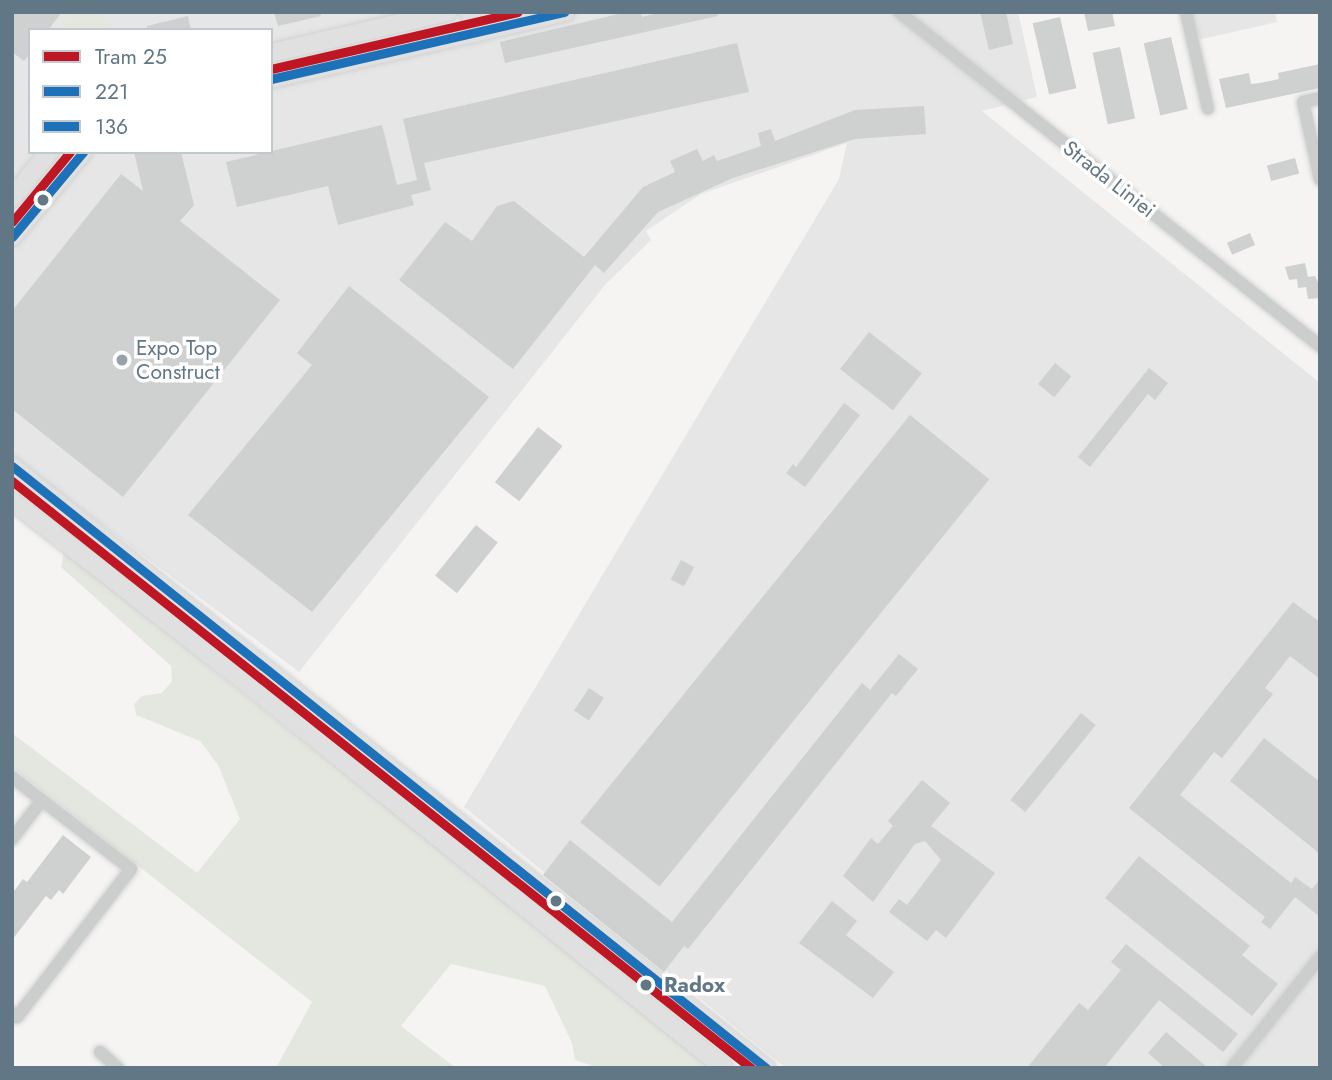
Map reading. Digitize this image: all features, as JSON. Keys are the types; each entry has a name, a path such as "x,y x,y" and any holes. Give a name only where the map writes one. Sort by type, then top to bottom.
{"main road":[{"path":"273,53 447,12"},
{"path":"470,12 475,33"},
{"path":"273,79 565,12"},
{"path":"331,39 337,64"},
{"path":"12,198 47,154"},
{"path":"12,237 75,155"},
{"path":"12,467 766,1068"},
{"path":"12,501 724,1068"},
{"path":"608,974 624,954"}],"street":[{"name":"Strada Liniei","path":"899,12 1320,346"},
{"path":"1186,12 1208,109"},
{"path":"1320,99 1303,102 1320,179"},
{"path":"12,795 16,781 131,869 17,1017 12,1013"},
{"path":"12,839 42,800"},
{"path":"1232,1068 1320,957"},
{"path":"100,1052 118,1068"}],"shaded area":[{"path":"12,12 1018,12 1037,97 982,111 1320,383 1320,1068 786,1068 464,807 839,179 847,143 701,194 646,231 651,240 605,285 299,672 12,457"},
{"path":"72,12 96,12 111,24 110,28 60,28"},
{"path":"1191,12 1275,12 1277,22 1197,40"},
{"path":"64,551 714,1068 599,1068 575,1060 572,1043 545,986 451,964 401,1026 456,1068 276,1068 312,1002 12,767 12,733 197,873 240,819 218,765 200,741 136,715 134,704 142,696 162,693 172,681 171,666 61,567"}],"building":[{"path":"12,12 62,12 50,28 28,28 28,56 24,61 12,52"},
{"path":"274,12 320,12 321,16 278,26"},
{"path":"627,12 641,12 642,17 662,12 717,12 718,16 505,63 500,42"},
{"path":"980,12 1006,12 1013,44 989,50"},
{"path":"1084,12 1112,12 1115,26 1088,31"},
{"path":"188,16 191,28 147,28"},
{"path":"1060,17 1076,88 1049,94 1033,23"},
{"path":"1171,37 1188,109 1160,115 1144,43"},
{"path":"737,43 749,92 424,163 431,190 411,195 414,205 338,225 328,186 237,207 226,162 260,154 273,154 273,151 382,125 397,185 417,180 403,119"},
{"path":"1120,47 1135,118 1108,124 1093,53"},
{"path":"1320,64 1320,88 1226,108 1219,79 1249,73 1251,84 1260,83 1279,79 1278,73"},
{"path":"924,106 926,134 855,139 733,178 658,212 604,273 595,265 513,369 399,280 445,222 472,241 497,206 514,201 584,257 643,187 675,172 670,161 697,149 703,161 714,155 717,161 761,146 758,133 771,129 775,141 855,110"},
{"name":"Expo Top Construct","path":"134,154 181,154 194,205 180,221 280,300 123,497 12,409 12,311 121,174 143,191"},
{"path":"1295,158 1299,173 1271,181 1267,166"},
{"path":"1250,233 1255,245 1232,255 1227,243"},
{"path":"1305,263 1308,277 1315,276 1320,286 1320,298 1308,299 1306,287 1298,288 1297,279 1289,280 1285,267"},
{"path":"349,286 489,397 312,612 188,515 312,365 297,353"},
{"path":"869,332 922,373 893,410 840,369"},
{"path":"1055,363 1071,376 1054,397 1038,384"},
{"path":"1149,368 1168,383 1155,400 1148,394 1090,467 1078,457"},
{"path":"844,403 860,415 805,487 786,473 793,464 796,467"},
{"path":"910,415 989,479 660,886 580,822"},
{"path":"538,427 562,446 519,501 495,482"},
{"path":"476,525 498,543 457,593 435,576"},
{"path":"681,560 694,567 684,586 671,579"},
{"path":"1293,602 1320,622 1320,679 1290,656 1265,688 1273,694 1222,758 1214,752 1180,795 1291,883 1295,877 1312,889 1320,879 1320,917 1295,897 1270,929 1261,922 1265,917 1129,808"},
{"path":"899,654 918,669 896,696 892,693 688,949 684,946 664,972 543,875 570,840 672,922 862,683 870,690"},
{"path":"589,688 604,698 589,720 574,710"},
{"path":"1081,713 1096,725 1025,812 1011,800"},
{"path":"1264,738 1320,782 1320,854 1230,781"},
{"path":"922,780 950,803 931,826 995,873 946,938 936,930 927,941 889,912 899,899 907,905 941,860 925,841 915,844 873,902 843,876 871,838 878,844 893,826 888,821"},
{"path":"63,835 91,857 63,894 59,890 51,900 46,896 12,940 12,894 23,879 27,882"},
{"path":"1139,856 1250,946 1242,955 1278,984 1252,1016 1105,898"},
{"path":"832,901 857,921 846,935 894,972 873,998 799,943"},
{"path":"1126,944 1238,1034 1223,1052 1159,1000 1104,1068 1027,1068 1079,1003 1088,1010 1121,970 1111,962"},
{"path":"1166,1032 1208,1068 1165,1068 1148,1053"}],"tram line":[{"name":"25","path":"273,69 517,12"},
{"name":"25","path":"12,222 68,154"},
{"name":"25","path":"12,481 751,1068"}],"transit line":[{"name":"136","path":"273,79 564,12"},
{"name":"136","path":"12,237 81,154"},
{"name":"221","path":"12,466 766,1068"}],"place":[{"name":"Expo Top Construct","path":"122,360"},
{"name":"Radox","path":"646,985"}]}
